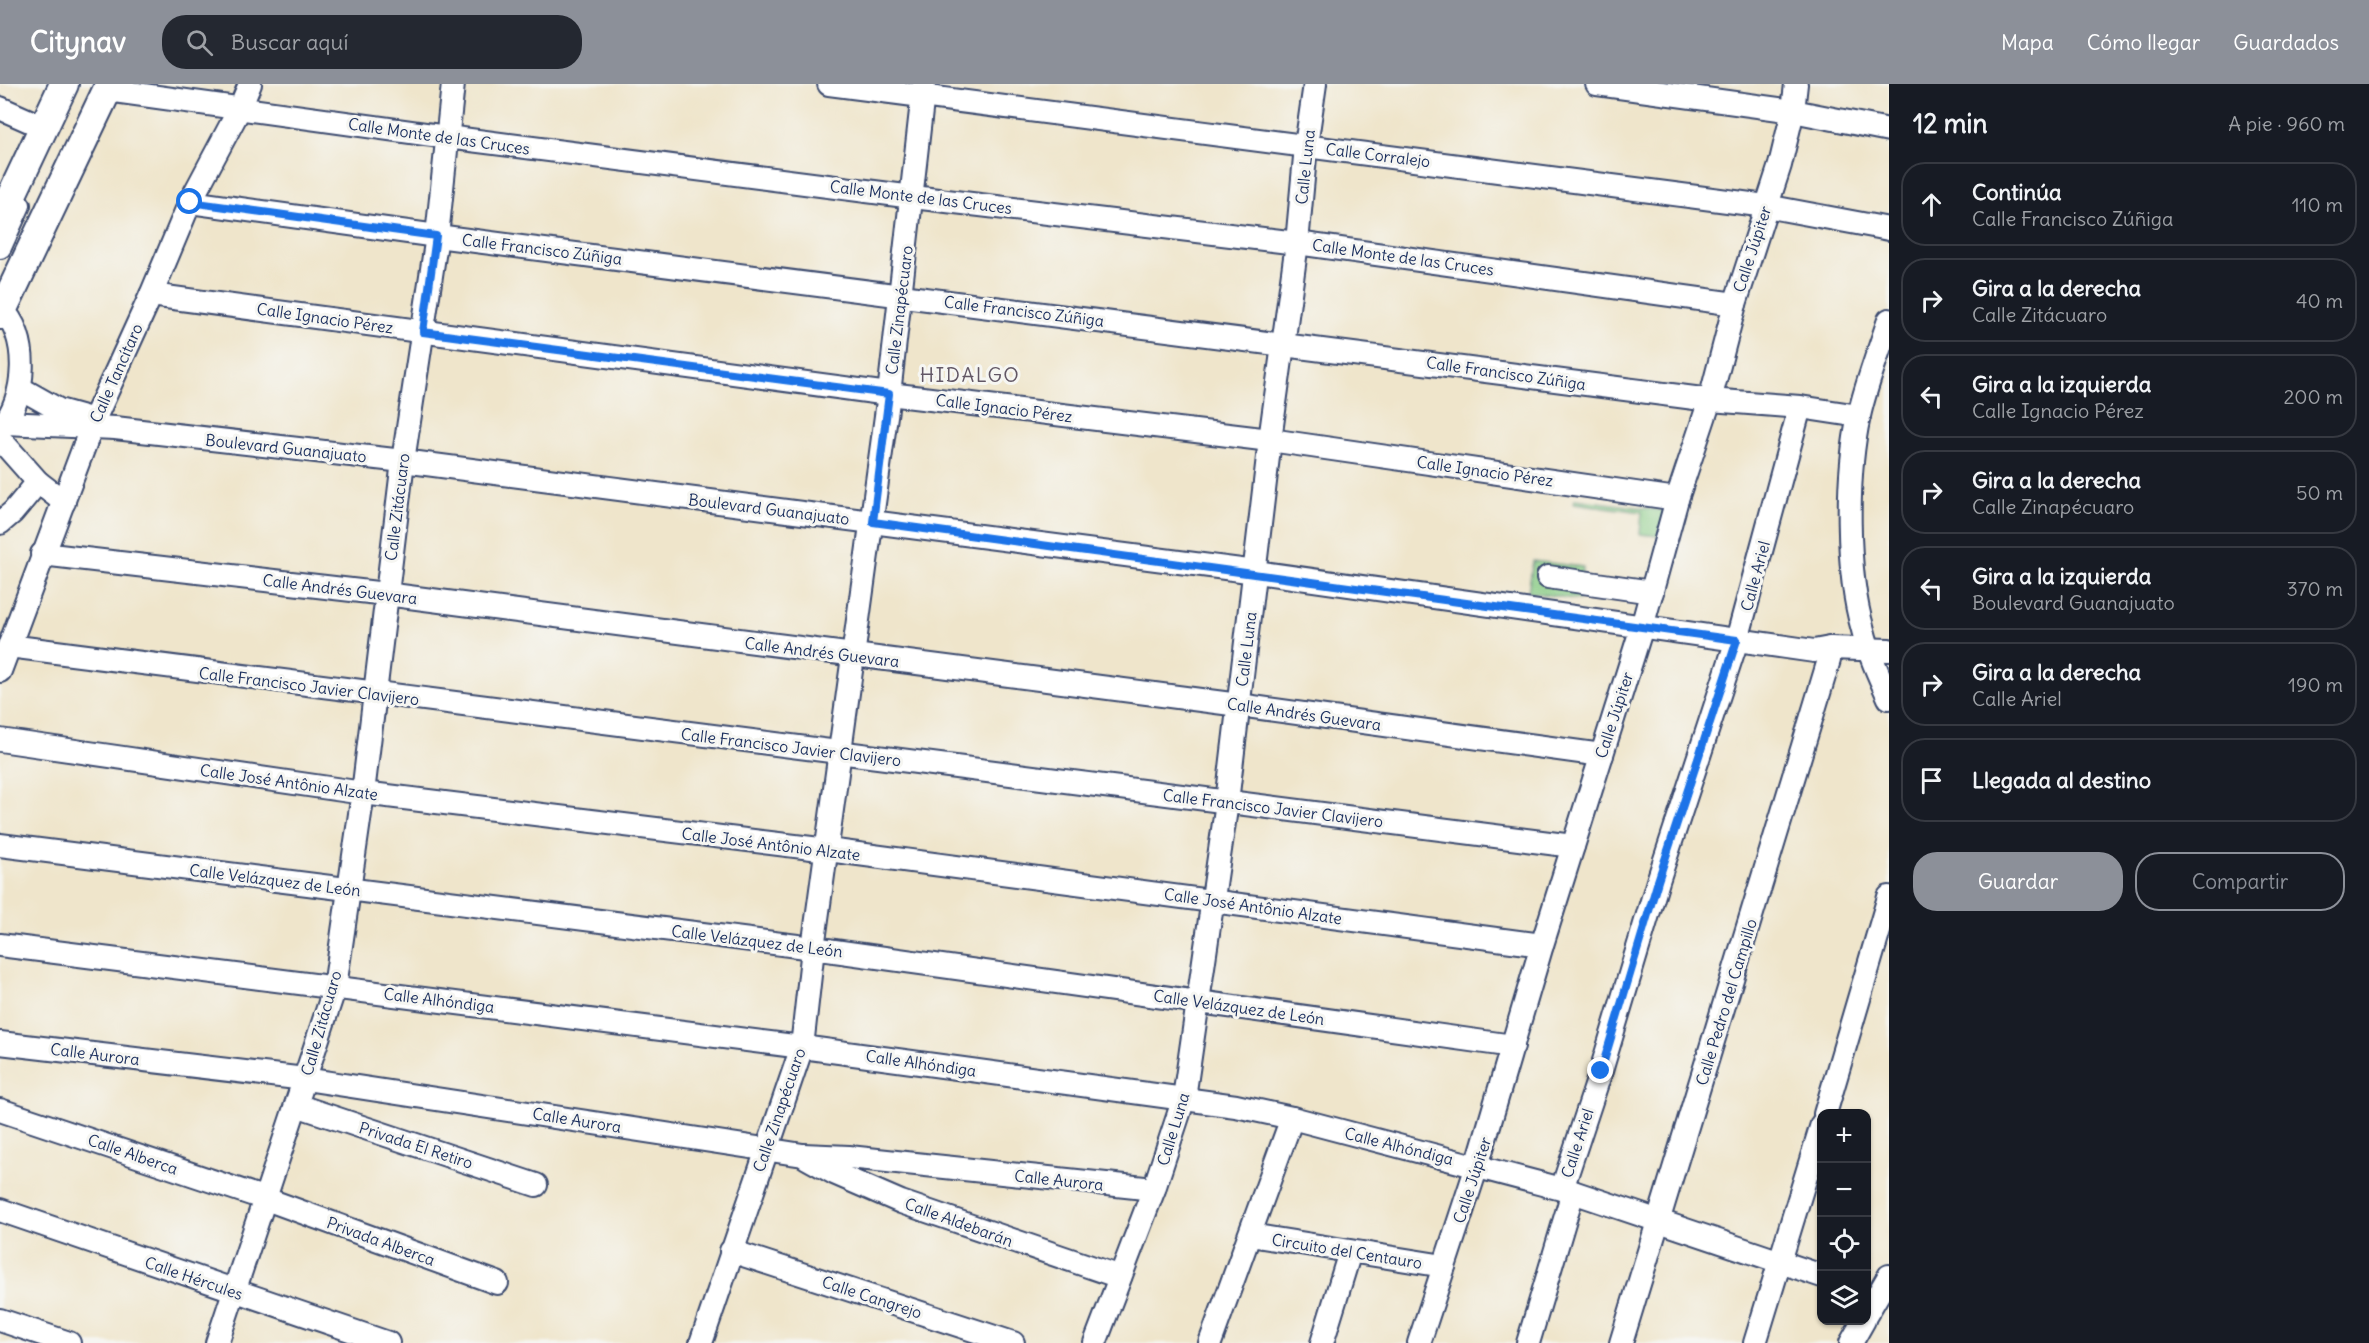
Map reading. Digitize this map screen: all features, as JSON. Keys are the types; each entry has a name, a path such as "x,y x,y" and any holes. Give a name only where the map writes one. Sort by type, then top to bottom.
{"main road":[{"path":"0,220 64,84"},
{"path":"1,307 106,86"}],"street":[{"path":"0,248 75,84"},
{"name":"Calle Tancítaro","path":"0,671 42,554 100,425 190,202 240,108 250,84"},
{"name":"Calle Zitácuaro","path":"217,1343 335,987 363,793 403,461 436,236 453,84"},
{"name":"Calle Corralejo","path":"829,84 923,90 1306,146 1766,206 1889,229"},
{"name":"Calle Luna","path":"1095,1343 1154,1189 1184,1098 1227,802 1315,84"},
{"path":"1596,84 1793,111 1889,129"},
{"name":"Calle Júpiter","path":"1419,1343 1477,1166 1542,945 1642,627 1677,499 1710,400 1735,304 1780,165 1793,111 1796,84"},
{"name":"Calle Monte de las Cruces","path":"106,86 240,108 447,137 913,197 1297,243 1735,304"},
{"name":"Calle Zinapécuaro","path":"701,1343 802,1047 813,948 873,522 913,197 923,90"},
{"path":"0,108 43,127"},
{"name":"Calle Francisco Zúñiga","path":"190,202 436,236 1710,400 1800,407 1859,416"},
{"name":"Calle Ignacio Pérez","path":"151,295 889,394 1270,440 1677,499"},
{"path":"1,307 17,335 22,352 23,375 2,430 38,482 64,502"},
{"path":"1889,320 1859,416 1851,480 1850,529 1855,589 1862,628 1881,658 1889,699"},
{"name":"Boulevard Guanajuato","path":"20,387 59,410 100,425"},
{"name":"Calle Ariel","path":"1528,1343 1601,1071 1658,881 1737,640 1800,407"},
{"name":"Boulevard Guanajuato","path":"2,430 100,425 403,461 1256,572 1824,653 1881,658"},
{"path":"0,523 13,512 38,482"},
{"name":"Calle Andrés Guevara","path":"42,554 386,594 1239,705 1602,755"},
{"path":"1548,577 1652,592"},
{"name":"Calle Francisco Javier Clavijero","path":"9,646 1573,846"},
{"name":"Calle Pedro del Campillo","path":"1620,1343 1660,1220 1824,653"},
{"name":"Calle José Antônio Alzate","path":"0,740 363,793 828,850 1542,945"},
{"name":"Calle Velázquez de León","path":"0,845 813,948 1513,1046"},
{"path":"1826,1109 1889,897"},
{"name":"Calle Alhóndiga","path":"0,945 1184,1098 1292,1118 1568,1190 1817,1275"},
{"name":"Calle Aurora","path":"0,1043 305,1078 803,1155 849,1157 1154,1189"},
{"name":"Privada El Retiro","path":"296,1105 536,1185"},
{"name":"Calle Alberca","path":"0,1110 266,1199"},
{"name":"Circuito del Centauro","path":"1210,1343 1292,1118"},
{"path":"1755,1343 1817,1137"},
{"name":"Calle Aldebarán","path":"803,1155 834,1173 901,1202 1120,1277"},
{"name":"Privada Alberca","path":"266,1199 497,1283"},
{"name":"Calle Hércules","path":"0,1210 388,1343"},
{"name":"Circuito del Centauro","path":"1250,1235 1444,1266"},
{"name":"Calle Cangrejo","path":"731,1251 1013,1343"},
{"path":"1322,1343 1350,1252"},
{"path":"1875,1301 1889,1276"},
{"path":"0,1320 69,1343"},
{"path":"1851,1343 1861,1325"}],"green space":[{"path":"1575,499 1666,511 1658,536 1640,534 1642,512 1574,503"},
{"path":"1533,561 1583,567 1579,600 1528,592"}],"district":[{"name":"HIDALGO","path":"970,375"}],"route":[{"path":"190,202 436,236 423,332 889,394 873,522 1256,572 1737,640 1658,881 1601,1071"}]}
